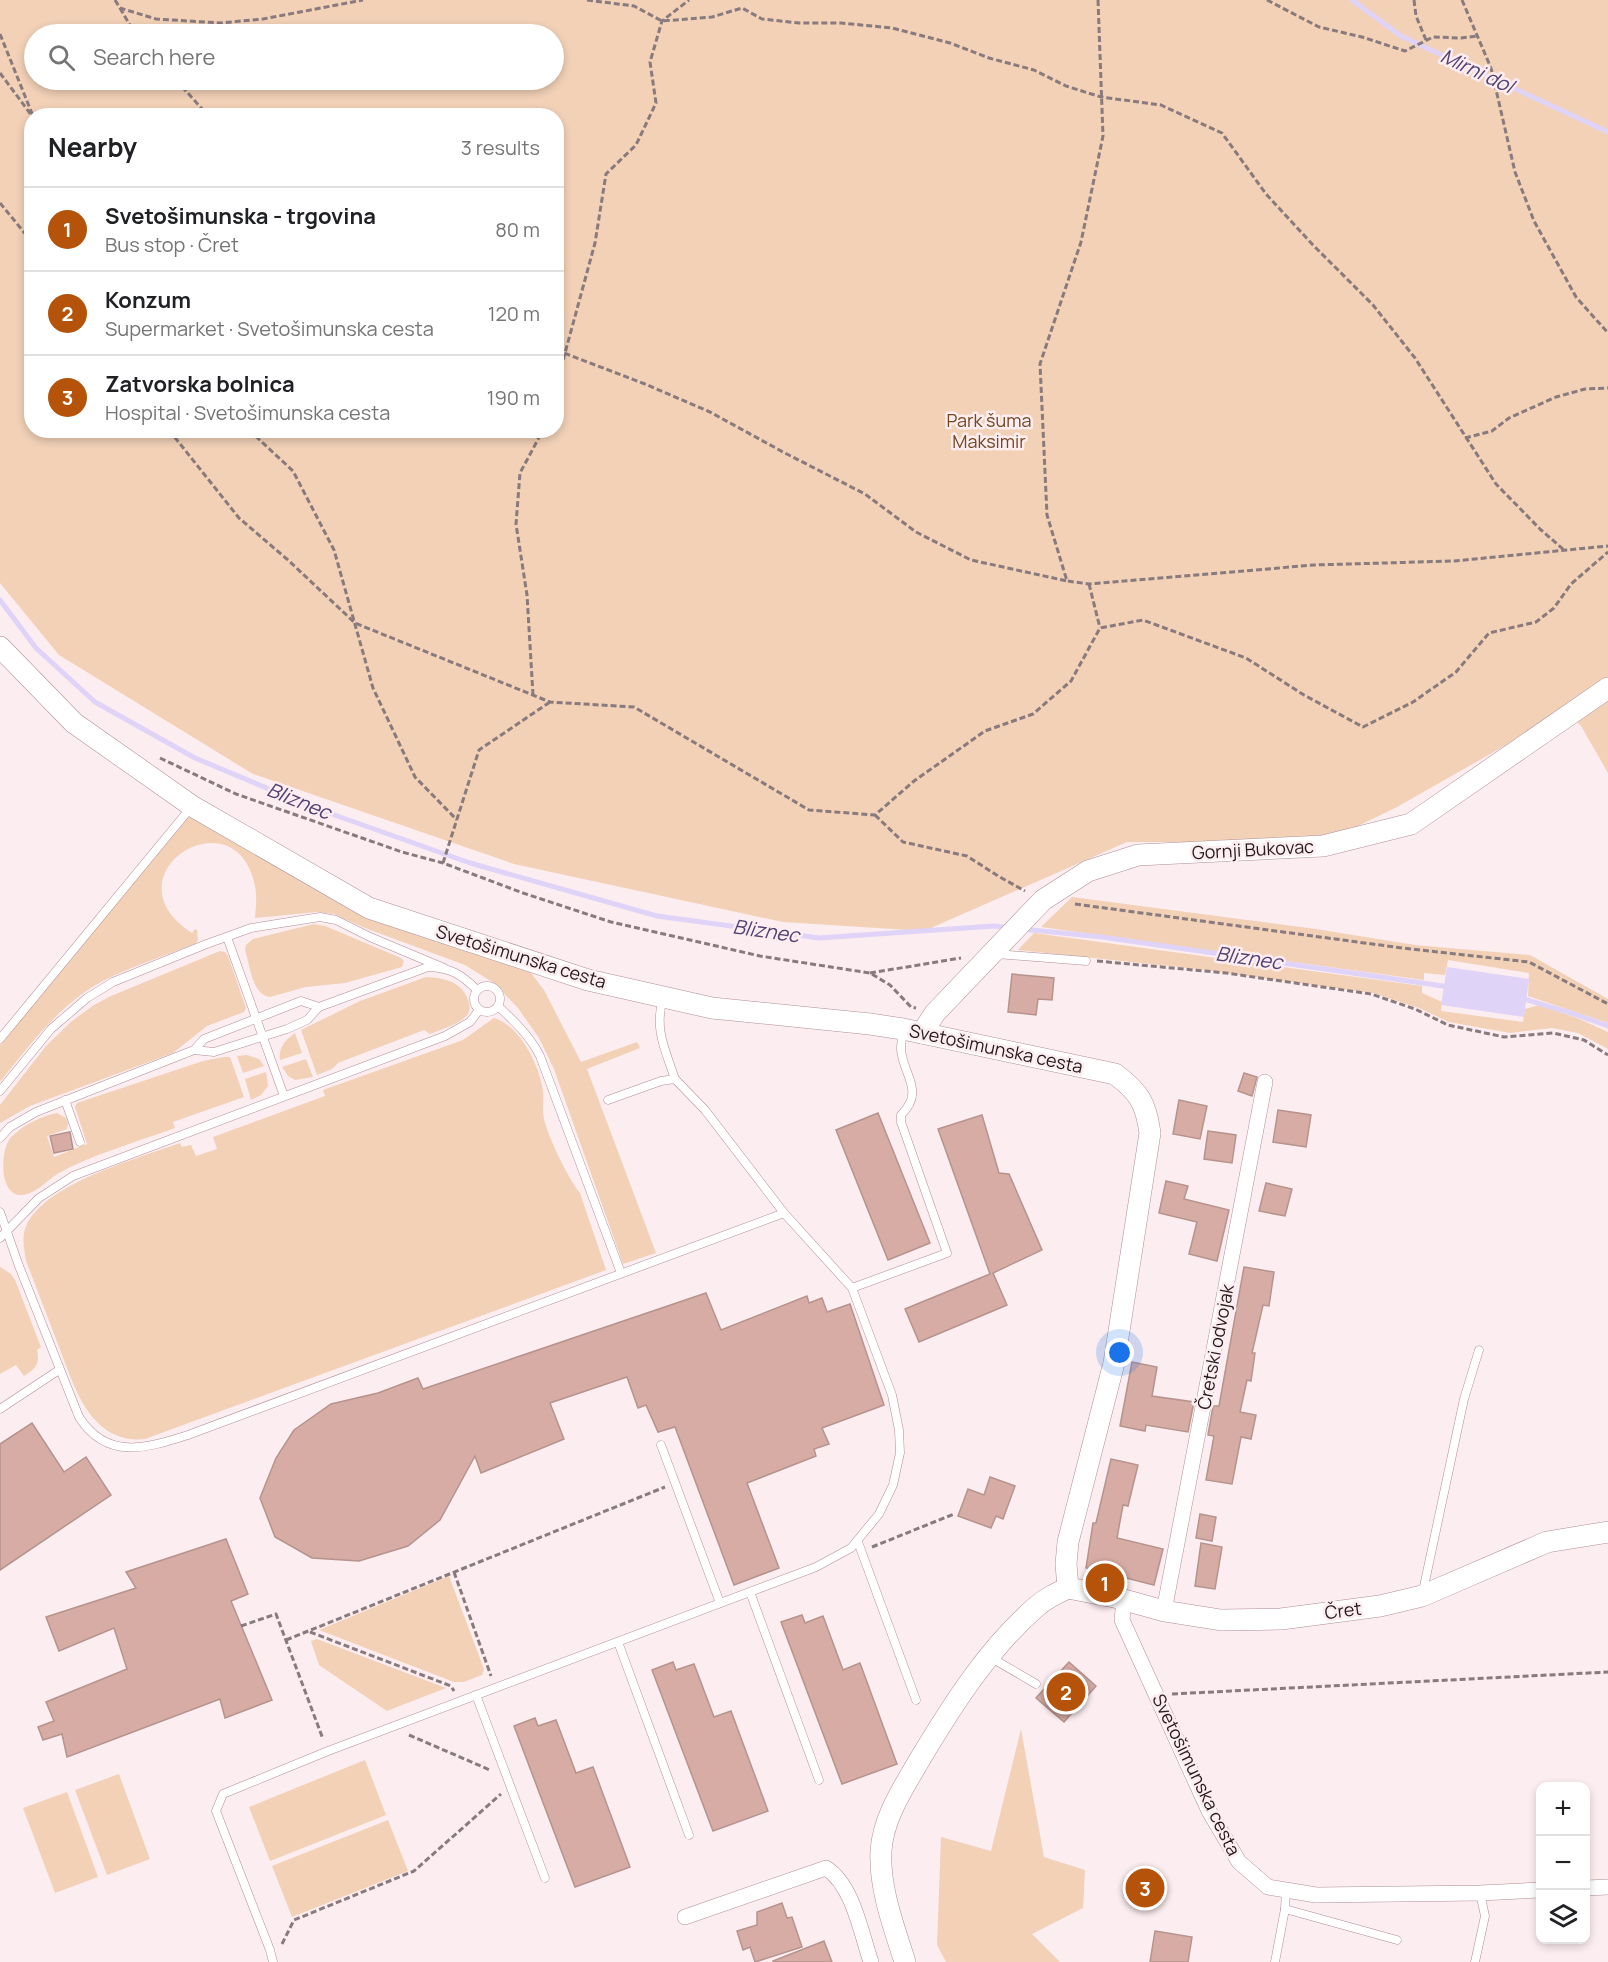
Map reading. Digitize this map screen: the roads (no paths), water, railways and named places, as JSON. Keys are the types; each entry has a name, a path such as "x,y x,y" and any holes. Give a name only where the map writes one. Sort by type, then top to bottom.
{"street":[{"name":"Svetošimunska cesta","path":"0,647 75,723 192,806 369,908 567,974 663,997 712,1008 870,1024 913,1031 1115,1074 1129,1085 1142,1099 1148,1115 1150,1133 1114,1363 1068,1542 1066,1564 1068,1588"},
{"name":"Gornji Bukovac","path":"913,1031 935,1013 1036,908 1088,871 1138,855 1323,846 1411,824 1608,688"},
{"name":"Čretski odvojak","path":"1164,1611 1266,1082"},
{"name":"Čret","path":"1068,1588 1164,1611 1221,1620 1281,1619 1380,1606 1422,1596 1547,1542 1608,1532"},
{"path":"905,1962 890,1913 881,1851 886,1827 896,1799 952,1705 989,1657 1037,1606 1068,1588"},
{"name":"Svetošimunska cesta","path":"1124,1600 1122,1620 1209,1811 1239,1862 1268,1887 1316,1895 1536,1890"},
{"path":"685,1917 826,1868 833,1872 849,1895 871,1962"},
{"path":"1590,1888 1608,1887"}],"lane":[{"path":"0,1039 192,806"},
{"path":"0,1091 51,1029 87,998 113,982 251,928 320,917 336,920 370,937 463,976 477,990"},
{"path":"226,937 284,1096"},
{"path":"997,948 1086,961"},
{"path":"194,1050 214,1052 287,1029 307,1020 319,1007 428,967 444,968"},
{"path":"485,986 496,990 500,998 498,1006 487,1012 479,1010 474,998 477,990 485,986"},
{"path":"273,1962 216,1812 222,1794 308,1759 816,1567 858,1542 879,1514 893,1485 900,1441 898,1421 892,1395 852,1288 784,1212 728,1138 675,1079 660,1035 658,1020 663,997"},
{"path":"0,1138 22,1119 194,1050 204,1039 301,1001 319,1007"},
{"path":"498,1006 520,1026 540,1056 621,1273"},
{"path":"0,1238 39,1198 73,1176 445,1036 470,1022 479,1010"},
{"path":"852,1288 947,1253 901,1122 901,1115 908,1108 914,1094 901,1050 913,1031"},
{"path":"609,1100 660,1081 675,1079"},
{"path":"65,1100 80,1142"},
{"path":"0,1212 72,1403 91,1433 107,1443 132,1449 148,1447 199,1431 784,1212"},
{"path":"1422,1596 1464,1400 1479,1350"},
{"path":"0,1409 59,1370"},
{"path":"661,1445 720,1603"},
{"path":"858,1542 916,1700"},
{"path":"750,1592 819,1780"},
{"path":"618,1642 690,1835"},
{"path":"989,1657 1036,1684"},
{"path":"476,1695 545,1878"},
{"path":"1275,1962 1285,1909 1286,1890"},
{"path":"1475,1962 1485,1916 1480,1893"},
{"path":"1285,1909 1397,1940"}],"waterway":[{"name":"Mirni dol","path":"1352,0 1401,36 1608,132"},
{"name":"Bliznec","path":"0,600 36,648 95,702 195,758 312,807 470,863 657,916 819,938 994,926 1010,928"},
{"name":"Bliznec","path":"1022,929 1102,937 1450,987"},
{"name":"Bliznec","path":"1521,998 1608,1026"}],"place":[{"name":"Svetošimunska - trgovina","path":"1105,1583"},
{"name":"Konzum","path":"1066,1692"},
{"name":"Zatvorska bolnica","path":"1145,1888"}],"park label":[{"name":"Park šuma Maksimir","path":"989,431"}]}
